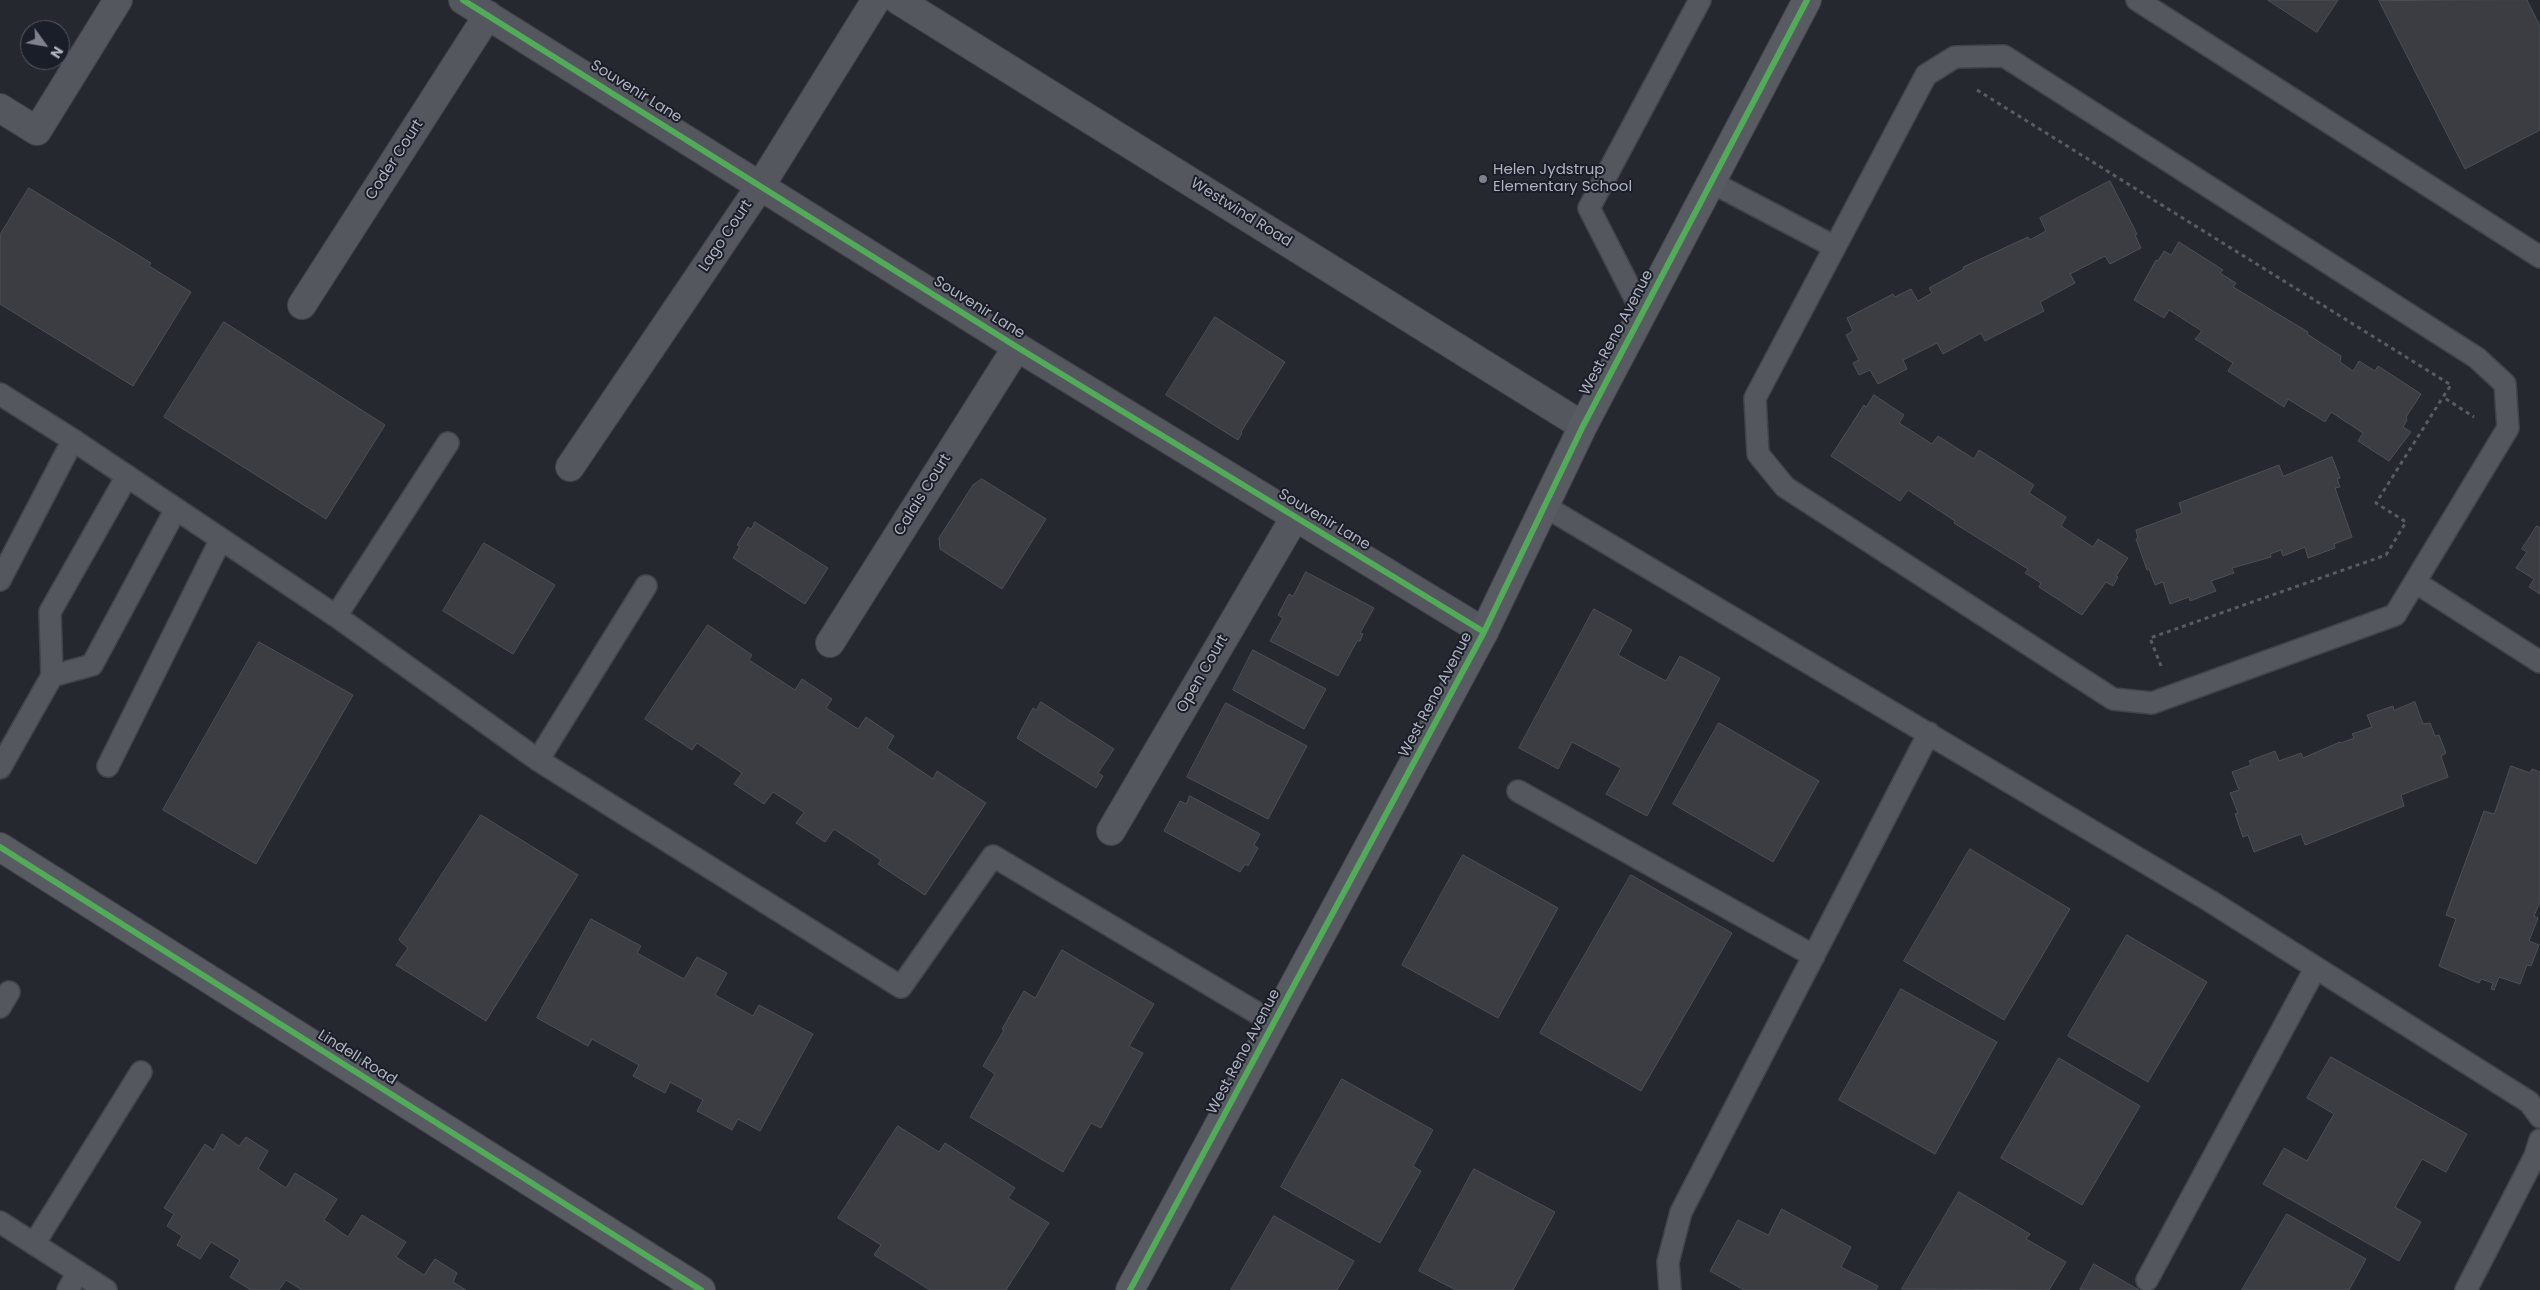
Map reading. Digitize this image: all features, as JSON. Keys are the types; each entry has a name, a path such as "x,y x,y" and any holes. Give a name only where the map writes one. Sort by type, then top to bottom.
{"street":[{"path":"0,108 37,131 118,0"},
{"name":"Souvenir Lane","path":"463,0 761,185 1017,348 1484,632"},
{"name":"Lago Court","path":"570,467 761,185 876,0"},
{"name":"Westwind Road","path":"898,0 1583,426"},
{"name":"West Reno Avenue","path":"1130,1290 1484,632 1546,507 1583,426 1807,0"},
{"name":"Coder Court","path":"302,305 488,15"},
{"name":"Calais Court","path":"830,643 1017,348"},
{"name":"Open Court","path":"1111,831 1295,517"},
{"name":"Lindell Road","path":"0,847 702,1290"}],"lane":[{"path":"1642,312 1589,208 1700,0"},
{"path":"2137,0 2540,257"},
{"path":"2004,56 2477,358 2505,384 2508,428 2504,436 2395,615 2152,703 2113,699 1785,487 1758,454 1755,398 1926,75 1955,57 2004,56"},
{"path":"1711,182 1835,247"},
{"path":"0,394 73,440 336,616 538,760 901,987 993,856 1274,1023"},
{"path":"0,580 73,440"},
{"path":"336,616 448,442"},
{"path":"0,768 52,676 50,612 127,476"},
{"path":"1546,507 2210,901 2315,969 2529,1102 2540,1116"},
{"path":"52,676 92,665 176,509"},
{"path":"108,766 221,539"},
{"path":"2414,582 2540,662"},
{"path":"538,760 646,586"},
{"path":"1670,1290 1668,1262 1681,1212 1929,733"},
{"path":"1518,791 1814,956"},
{"path":"2147,1280 2315,969"},
{"path":"34,1244 141,1072"},
{"path":"2466,1290 2534,1156 2540,1140"},
{"path":"0,1222 34,1244 73,1281 106,1290"}],"path":[{"path":"1973,88 2451,384 2376,503 2406,522 2386,555 2150,638 2163,673"},
{"path":"2443,397 2504,436"}],"building":[{"path":"2268,0 2338,0 2317,32"},
{"path":"2527,0 2540,26 2540,130 2465,169 2379,1"},
{"path":"2110,181 2137,234 2135,235 2141,248 2110,264 2105,256 2070,274 2075,283 2040,302 2044,311 1985,341 1981,333 1943,354 1937,343 1903,360 1907,369 1878,384 1870,370 1859,375 1853,363 1859,360 1846,335 1853,331 1847,318 1893,294 1895,297 1911,289 1918,301 1932,293 1929,288 1964,269 1963,267 2028,237 2030,240 2046,231 2040,218"},
{"path":"29,188 151,263 149,266 191,292 133,386 0,304 0,235"},
{"path":"2179,242 2223,270 2220,273 2236,283 2233,287 2308,332 2307,334 2341,356 2340,362 2353,371 2359,361 2375,371 2378,366 2421,394 2406,417 2407,420 2403,427 2411,432 2389,461 2358,441 2363,433 2331,412 2325,422 2288,399 2284,407 2228,371 2233,363 2195,339 2202,331 2169,310 2164,318 2134,300 2156,260 2158,261 2164,251 2171,255"},
{"path":"1215,317 1285,362 1241,432 1238,440 1166,395"},
{"path":"224,322 385,425 326,519 164,417"},
{"path":"1874,395 1904,415 1899,423 1932,444 1938,436 1974,459 1979,450 2034,485 2029,493 2066,517 2061,526 2093,547 2098,539 2128,558 2116,576 2118,577 2113,586 2106,582 2082,615 2039,587 2041,583 2025,573 2028,569 1954,523 1955,521 1908,490 1900,501 1831,456 1864,405 1866,407"},
{"path":"2332,457 2340,478 2337,479 2340,487 2335,488 2352,537 2334,544 2335,548 2308,558 2305,547 2283,556 2281,550 2270,554 2271,557 2232,568 2234,573 2211,581 2216,591 2190,601 2189,597 2170,604 2163,582 2155,585 2149,569 2147,570 2136,539 2138,538 2136,530 2182,513 2179,503 2279,465 2283,476"},
{"path":"982,479 1046,519 1002,589 940,549 939,538 973,485"},
{"path":"755,522 828,568 805,604 733,558 740,546 737,545 748,527 751,529"},
{"path":"2537,526 2540,528 2540,594 2529,587 2534,579 2516,568 2527,552 2522,549"},
{"path":"484,543 555,585 513,654 443,611"},
{"path":"1306,572 1374,608 1360,633 1363,634 1360,641 1357,641 1338,676 1270,641 1283,618 1278,615 1289,594 1293,596"},
{"path":"1594,609 1632,630 1618,655 1666,681 1680,656 1720,678 1647,816 1606,794 1621,768 1572,742 1558,769 1519,748"},
{"path":"708,625 752,655 749,660 795,690 802,679 832,699 826,708 858,729 866,717 894,736 887,748 933,779 937,771 986,803 925,895 878,864 881,860 834,829 825,842 796,823 804,812 773,792 764,804 734,784 742,773 697,743 692,750 645,719"},
{"path":"259,642 353,695 256,864 163,810"},
{"path":"1253,650 1326,689 1304,729 1233,690"},
{"path":"1041,702 1114,749 1098,773 1103,776 1096,788 1017,738 1033,708 1036,710"},
{"path":"2415,702 2423,724 2430,723 2435,736 2439,735 2446,753 2441,756 2448,777 2401,795 2404,806 2305,845 2301,834 2254,852 2248,835 2243,837 2235,814 2238,813 2230,793 2239,790 2232,772 2251,765 2249,761 2275,751 2279,761 2301,753 2303,758 2354,738 2352,734 2372,727 2367,715 2393,706 2394,710"},
{"path":"1226,703 1307,746 1268,819 1187,777"},
{"path":"1719,723 1819,781 1773,862 1673,804"},
{"path":"2511,766 2530,773 2532,769 2540,772 2540,902 2534,916 2538,918 2529,941 2539,945 2531,966 2527,965 2520,984 2499,977 2494,990 2491,989 2493,983 2481,979 2479,983 2439,966 2456,919 2446,915 2484,811 2494,814"},
{"path":"1190,796 1260,834 1254,845 1258,848 1248,866 1245,864 1240,872 1164,831 1180,801 1186,804"},
{"path":"481,815 578,875 486,1021 396,965 408,948 399,940"},
{"path":"1970,849 2070,909 2004,1020 1904,961"},
{"path":"1463,855 1558,908 1498,1018 1402,965"},
{"path":"1631,875 1732,933 1641,1091 1540,1033"},
{"path":"591,919 641,946 637,953 684,979 697,957 727,973 715,995 753,1016 759,1005 813,1034 760,1131 738,1119 732,1130 697,1111 703,1100 670,1082 665,1093 633,1076 639,1065 592,1039 588,1046 537,1018"},
{"path":"2127,935 2207,982 2148,1082 2068,1036"},
{"path":"1062,950 1154,1004 1129,1046 1143,1053 1101,1128 1091,1123 1063,1172 970,1117 995,1074 983,1066 1004,1030 1002,1029 1024,991 1035,998"},
{"path":"1901,989 1997,1042 1935,1154 1839,1100"},
{"path":"2331,1057 2467,1134 2446,1172 2422,1159 2395,1207 2421,1222 2399,1261 2263,1184 2284,1148 2307,1161 2334,1114 2307,1098"},
{"path":"2059,1058 2140,1106 2082,1205 2001,1158"},
{"path":"1342,1079 1433,1130 1413,1166 1421,1171 1380,1243 1281,1187"},
{"path":"898,1126 939,1152 945,1143 1015,1188 1008,1198 1049,1223 1006,1290 930,1290 874,1255 881,1245 838,1218"},
{"path":"222,1134 239,1146 246,1137 268,1151 258,1169 286,1188 295,1173 337,1199 324,1220 348,1237 362,1215 406,1242 396,1257 424,1275 435,1259 457,1273 453,1282 466,1290 302,1290 286,1280 279,1290 251,1290 230,1277 240,1260 211,1242 200,1259 177,1245 182,1236 167,1226 174,1214 164,1208 205,1144 213,1150"},
{"path":"1474,1169 1555,1212 1513,1290 1456,1290 1419,1271"},
{"path":"1959,1192 2030,1234 2026,1239 2066,1262 2049,1290 1902,1289"},
{"path":"1782,1209 1851,1247 1841,1267 1878,1286 1876,1290 1744,1290 1710,1271 1738,1220 1768,1235"},
{"path":"2287,1214 2366,1259 2349,1290 2242,1290"},
{"path":"1274,1216 1354,1261 1337,1290 1231,1290"},
{"path":"2094,1264 2139,1290 2080,1290"}],"cycle path":[{"path":"463,0 1017,347 1484,632"},
{"path":"1130,1290 1484,632 1583,426 1807,0"},
{"path":"0,847 701,1290"}],"place":[{"name":"Helen Jydstrup Elementary School","path":"1483,179"}]}
